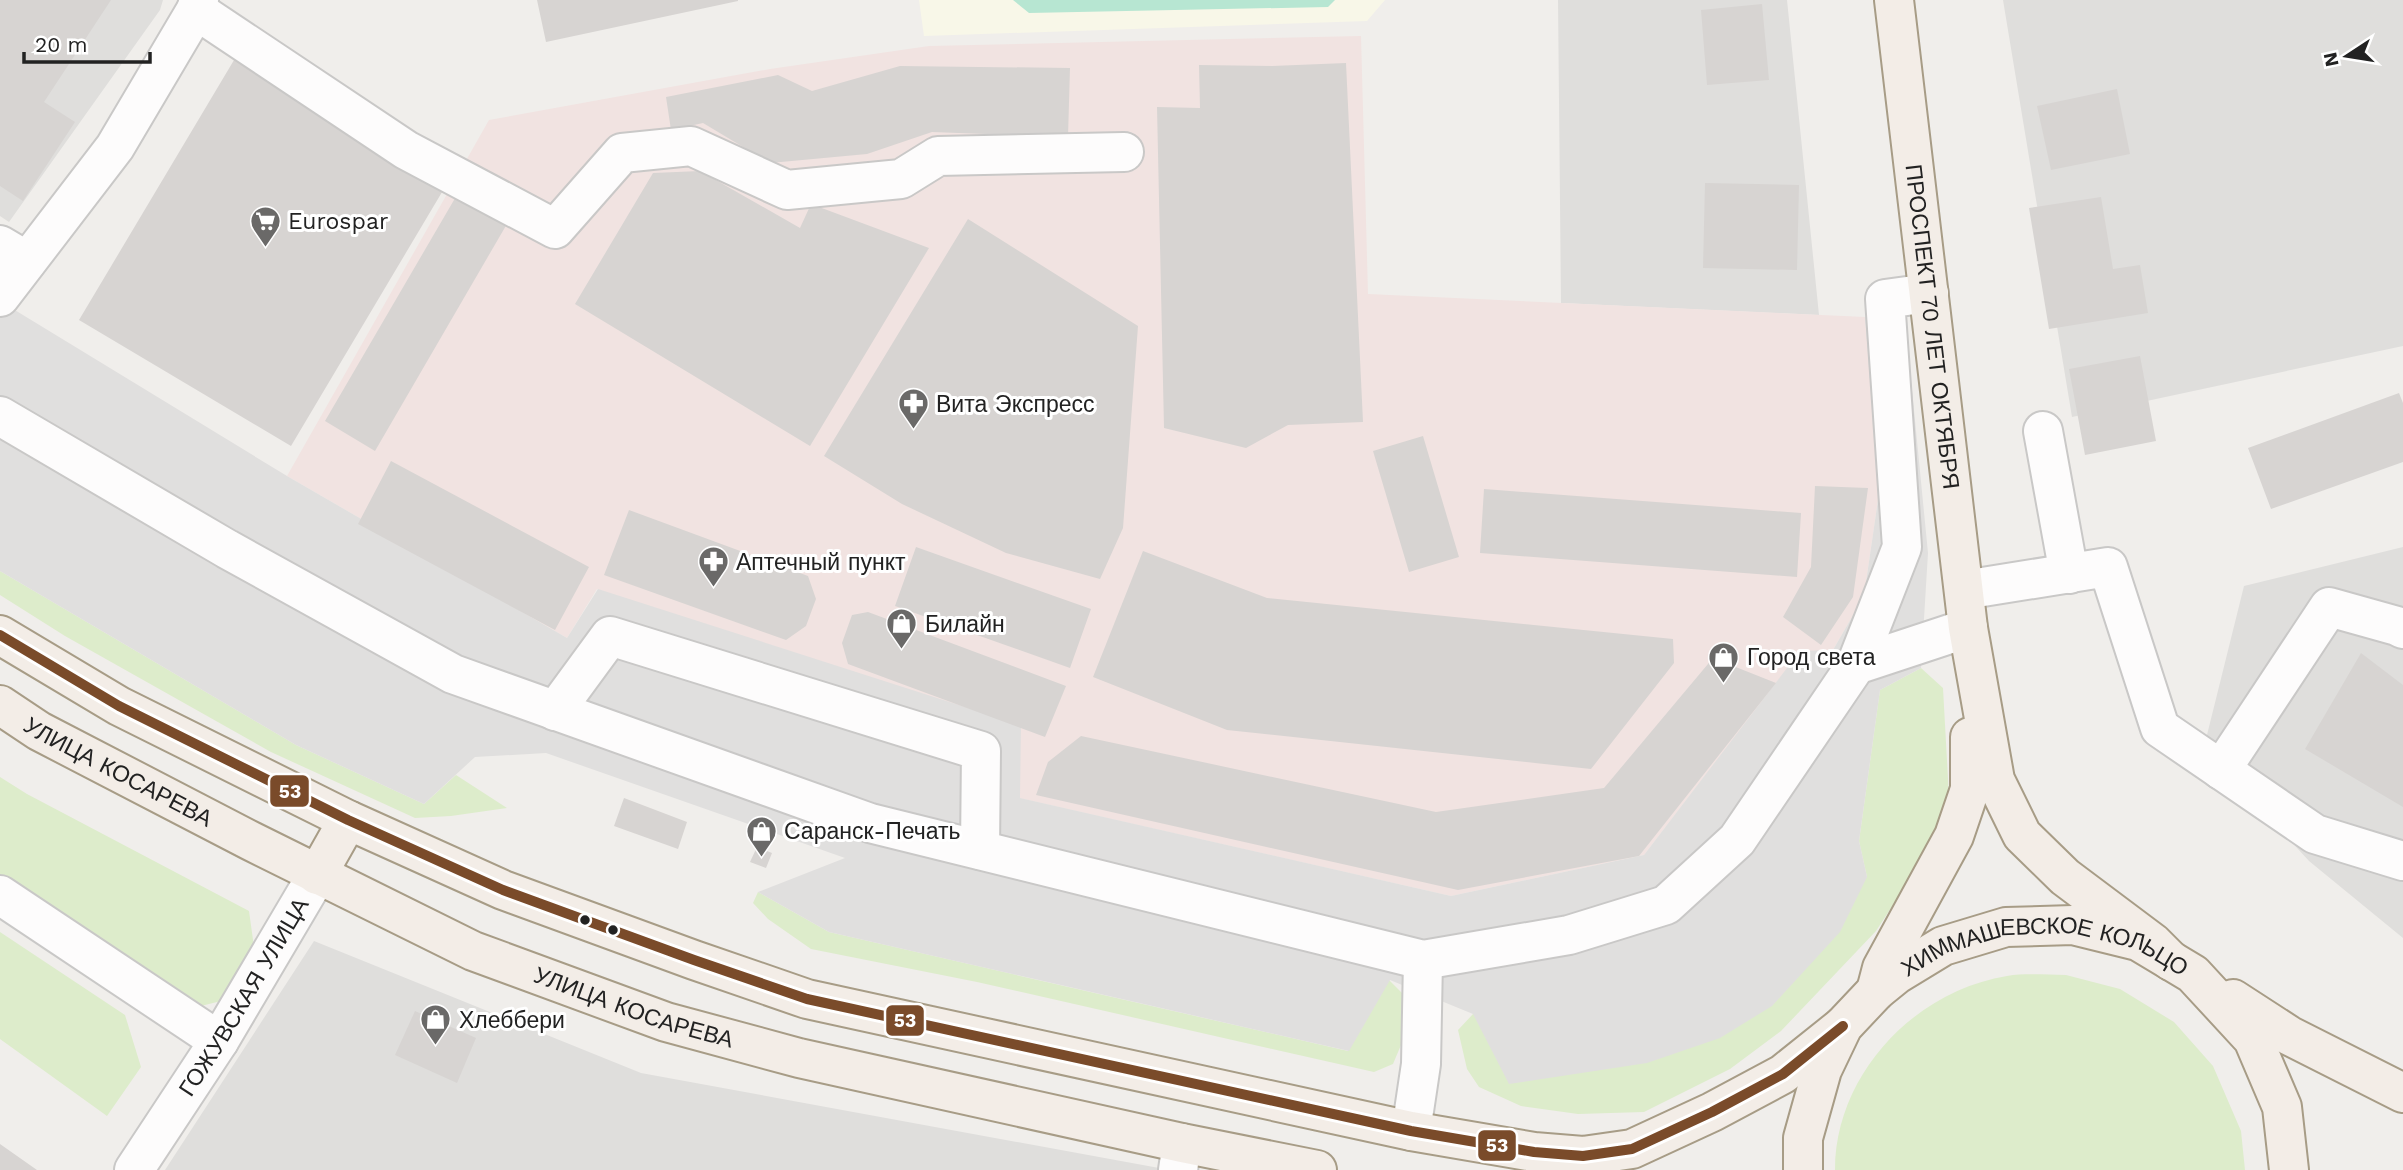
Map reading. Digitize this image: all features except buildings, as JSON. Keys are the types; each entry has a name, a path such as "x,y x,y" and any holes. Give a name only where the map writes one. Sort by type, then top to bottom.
{"main road":[{"name":"ПРОСПЕКТ 70 ЛЕТ ОКТЯБРЯ","path":"1894,0 1970,641 1995,780 2022,835 2064,877 2182,967"},
{"path":"0,635 119,706 348,820 503,890 807,999 1411,1131 1534,1152 1583,1156 1632,1149 1712,1112 1783,1074 1843,1026"},
{"name":"ПРОСПЕКТ 70 ЛЕТ ОКТЯБРЯ","path":"1876,991 1882,968 1954,836 1969,789 1970,641"},
{"name":"УЛИЦА КОСАРЕВА","path":"0,705 39,731 317,876 473,951 666,1022 1180,1157 1317,1170"},
{"name":"ГОЖУВСКАЯ УЛИЦА","path":"317,876 348,820"},
{"name":"ХИММАШЕВСКОЕ КОЛЬЦО","path":"1804,1170 1803,1138 1822,1070 1843,1026 1876,991 1897,974 1943,946 2006,927 2073,925 2138,942 2182,967 2253,1039 2282,1107 2289,1170"},
{"path":"2182,967 2290,1036 2403,1093"}],"street":[{"path":"0,297 14,253 114,147 197,5 406,150 555,229 622,153 691,146 787,190 901,179 938,156 1124,152"},
{"path":"0,416 227,548 453,674 870,823 1423,960 1569,935 1666,905 1737,840 1856,666 1902,547 1885,299 1929,293"},
{"path":"2043,431 2069,574"},
{"path":"1964,590 2109,567 2160,728 2315,834 2403,860"},
{"path":"2221,770 2329,607 2403,629"},
{"path":"555,711 610,636 981,751 980,850"},
{"path":"1856,666 1970,641"},
{"name":"ГОЖУВСКАЯ УЛИЦА","path":"134,1170 219,1041 317,876"},
{"path":"0,895 219,1041"},
{"path":"1411,1131 1421,1064 1423,960"}],"shaded area":[{"path":"0,0 163,0 160,10 9,222 0,216"},
{"path":"919,0 1385,0 1367,21 924,36"},
{"path":"1558,0 1787,0 1819,315 1561,303"},
{"path":"2003,0 2403,0 2403,346 2072,417"},
{"path":"1361,36 1368,294 1865,317 1879,493 1864,596 1833,650 1800,652 1644,855 1451,896 1019,798 597,589 567,638 287,476 489,120 770,69 929,46"},
{"path":"0,301 287,476 567,638 598,589 1021,725 1020,798 1451,896 1644,855 1800,651 1833,650 1864,596 1879,493 1865,317 1904,308 1928,553 1921,668 1880,690 1859,841 1867,877 1840,932 1772,1006 1720,1038 1647,1063 1509,1084 1473,1014 1390,980 1349,1051 829,932 758,892 845,858 546,753 475,757 424,804 296,745 0,571"},
{"path":"2403,547 2403,938 2309,861 2204,747 2244,586"},
{"path":"314,941 641,1073 1170,1170 165,1170"}],"green space":[{"path":"1013,0 1335,0 1328,7 1029,13"},
{"path":"0,571 296,745 424,804 456,775 507,808 415,818 271,752 65,636 0,595"},
{"path":"1921,668 1943,688 1949,797 1936,839 1876,931 1781,1031 1730,1069 1644,1112 1578,1114 1521,1106 1479,1087 1467,1069 1458,1030 1473,1014 1867,877 1859,841 1880,690"},
{"path":"0,777 27,794 249,911 254,947 221,1001 193,1008 0,886"},
{"path":"758,892 829,932 1348,1051 1389,980 1405,996 1409,1026 1393,1064 1374,1072 977,982 811,949 768,919 753,903"},
{"path":"0,932 125,1015 141,1067 107,1116 0,1039"},
{"path":"2014,975 2066,975 2120,989 2174,1022 2213,1066 2241,1131 2245,1170 1835,1170 1839,1135 1849,1102 1865,1071 1886,1043 1912,1019 1941,999 1973,985"}],"transit line":[{"name":"53","path":"0,635 119,706 348,820 503,890 694,960 807,999 1411,1131 1534,1152 1583,1156 1632,1149 1712,1112 1783,1074 1843,1026"}],"place":[{"name":"Eurospar","path":"265,248"},
{"name":"Вита Экспресс","path":"913,431"},
{"name":"Аптечный пункт","path":"713,589"},
{"name":"Билайн","path":"902,651"},
{"name":"Город света","path":"1724,684"},
{"name":"Саранск-Печать","path":"761,858"},
{"name":"Хлеббери","path":"436,1047"}]}
